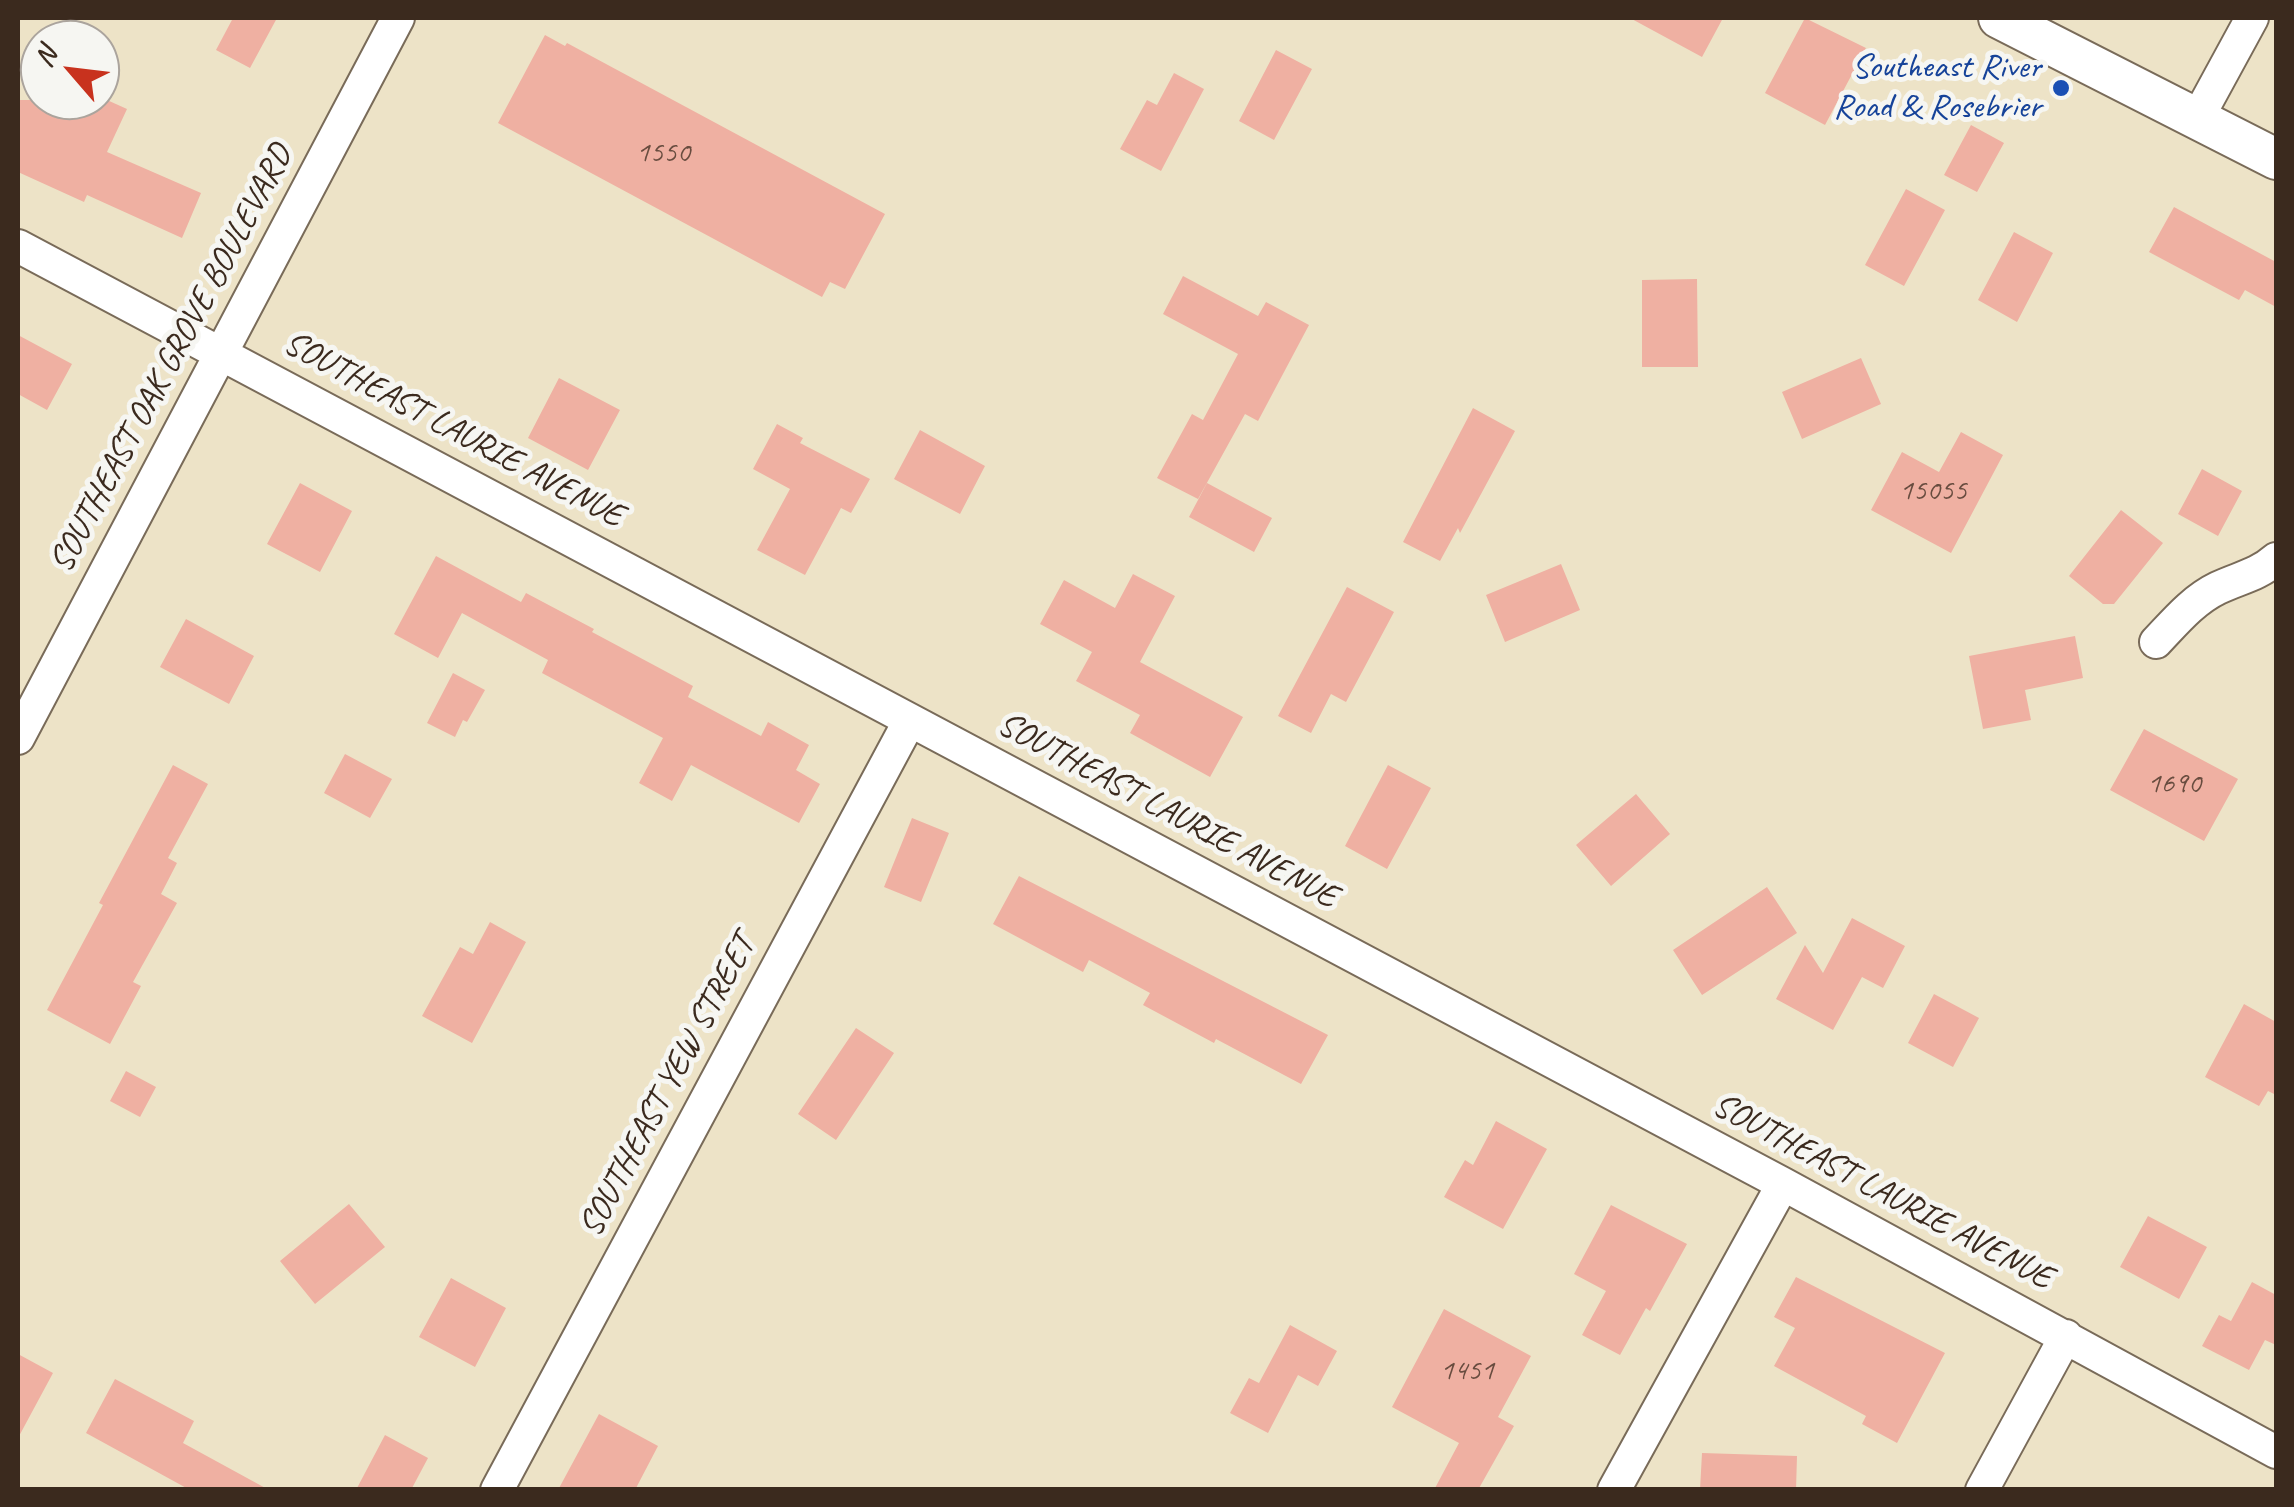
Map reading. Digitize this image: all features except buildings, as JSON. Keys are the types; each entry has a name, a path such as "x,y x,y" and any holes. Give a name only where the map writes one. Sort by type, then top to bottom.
{"street":[{"name":"SOUTHEAST OAK GROVE BOULEVARD","path":"18,738 398,18"},
{"path":"1999,18 2276,159"},
{"path":"2197,118 2252,18"},
{"name":"SOUTHEAST LAURIE AVENUE","path":"18,246 222,351 1783,1184 2276,1452"},
{"path":"2156,642 2202,598 2217,588 2260,573 2276,559"},
{"name":"SOUTHEAST YEW STREET","path":"497,1490 910,720"},
{"path":"1614,1490 1783,1184"},
{"path":"1982,1490 2066,1336"}],"place":[{"name":"Southeast River Road & Rosebrier","path":"2061,88"}]}
